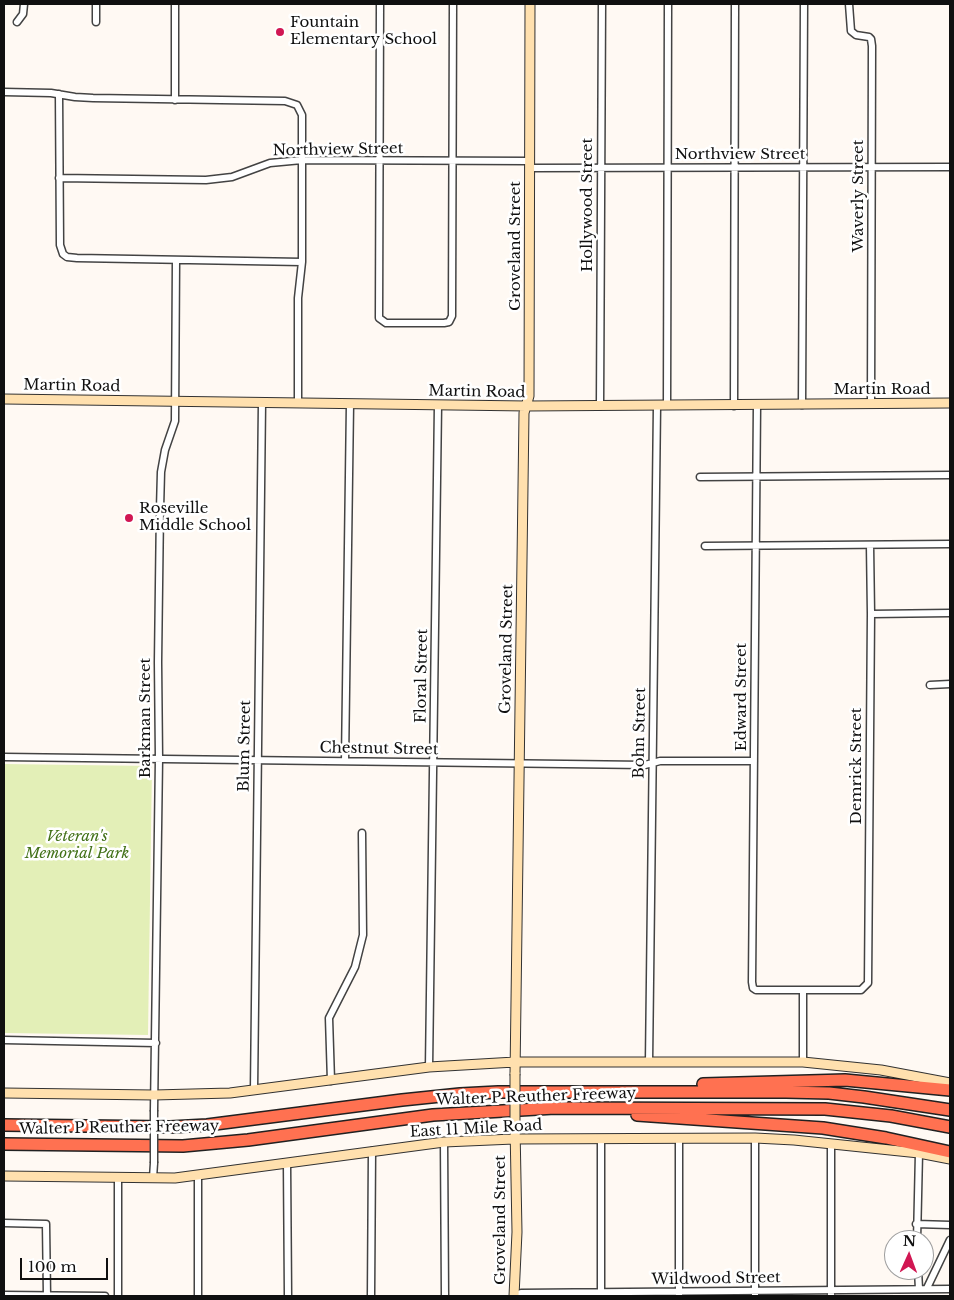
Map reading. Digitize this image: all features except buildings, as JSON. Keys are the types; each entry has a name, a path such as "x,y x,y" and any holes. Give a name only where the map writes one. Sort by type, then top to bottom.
{"highway":[{"path":"629,1092 666,1086 845,1080 950,1090"},
{"name":"Walter P Reuther Freeway","path":"4,1125 160,1127 207,1125 402,1100 498,1092 829,1093 864,1096 950,1110"},
{"name":"Walter P Reuther Freeway","path":"4,1144 193,1145 248,1140 433,1115 532,1110 825,1109 891,1116 950,1127"},
{"path":"532,1110 555,1115 635,1115 823,1128 886,1138 950,1152"}],"street":[{"path":"17,22 23,14 24,4"},
{"path":"96,4 96,22"},
{"path":"175,4 175,100"},
{"path":"380,4 379,315 381,320 386,323 444,324 450,321 452,316 453,4"},
{"name":"Groveland Street","path":"514,1296 517,1232 514,1139 524,413 527,406 529,386 530,4"},
{"name":"Hollywood Street","path":"600,406 602,4"},
{"path":"667,405 668,4"},
{"path":"734,406 735,4"},
{"path":"802,404 804,4"},
{"name":"Waverly Street","path":"849,4 849,26 851,31 856,34 867,35 872,42 871,404"},
{"path":"4,92 59,94 93,98 285,101 297,105 302,115 302,262 298,298 298,403"},
{"path":"59,94 59,241 63,254 72,258 302,262"},
{"name":"Northview Street","path":"59,178 206,180 232,177 270,163 302,160 453,161 601,168 950,167"},
{"name":"Barkman Street","path":"153,1178 161,472 165,450 175,421 176,260"},
{"name":"Martin Road","path":"4,399 527,406 756,406 950,403"},
{"name":"Blum Street","path":"254,1090 262,403"},
{"path":"345,761 350,404"},
{"name":"Floral Street","path":"430,1067 438,405"},
{"name":"Bohn Street","path":"649,1062 656,406"},
{"name":"Edward Street","path":"756,406 753,988 760,991 803,990"},
{"path":"700,477 950,475"},
{"path":"705,546 950,544"},
{"name":"Demrick Street","path":"803,990 857,990 866,987 868,980 870,545"},
{"path":"871,614 950,613"},
{"path":"930,685 950,684"},
{"name":"Chestnut Street","path":"4,757 645,764 660,761 754,761"},
{"path":"331,1081 329,1018 355,967 363,935 362,833"},
{"path":"802,1062 803,990"},
{"path":"4,1040 156,1043"},
{"path":"4,1093 211,1094 331,1081 430,1067 516,1062 802,1062 881,1070 950,1083"},
{"path":"679,1138 679,1294"},
{"path":"754,1138 755,1293"},
{"name":"East 11 Mile Road","path":"4,1176 175,1178 444,1142 514,1139 754,1138 794,1140 919,1153 950,1159"},
{"path":"601,1139 601,1294"},
{"path":"444,1142 445,1296"},
{"path":"831,1144 831,1293"},
{"path":"371,1296 372,1151"},
{"path":"916,1230 919,1153"},
{"path":"287,1164 288,1296"},
{"path":"198,1175 198,1296"},
{"path":"118,1177 118,1296"},
{"path":"4,1223 46,1224 47,1296"},
{"path":"916,1224 950,1225"},
{"path":"950,1240 927,1288 950,1288"},
{"path":"919,1280 919,1289"},
{"name":"Wildwood Street","path":"514,1296 521,1293 831,1293 927,1288"},
{"path":"4,1295 105,1296"}],"green space":[{"name":"Veteran's Memorial Park","path":"4,764 152,766 148,1035 4,1033"}],"place":[{"name":"Fountain Elementary School","path":"280,32"},
{"name":"Roseville Middle School","path":"129,518"}]}
